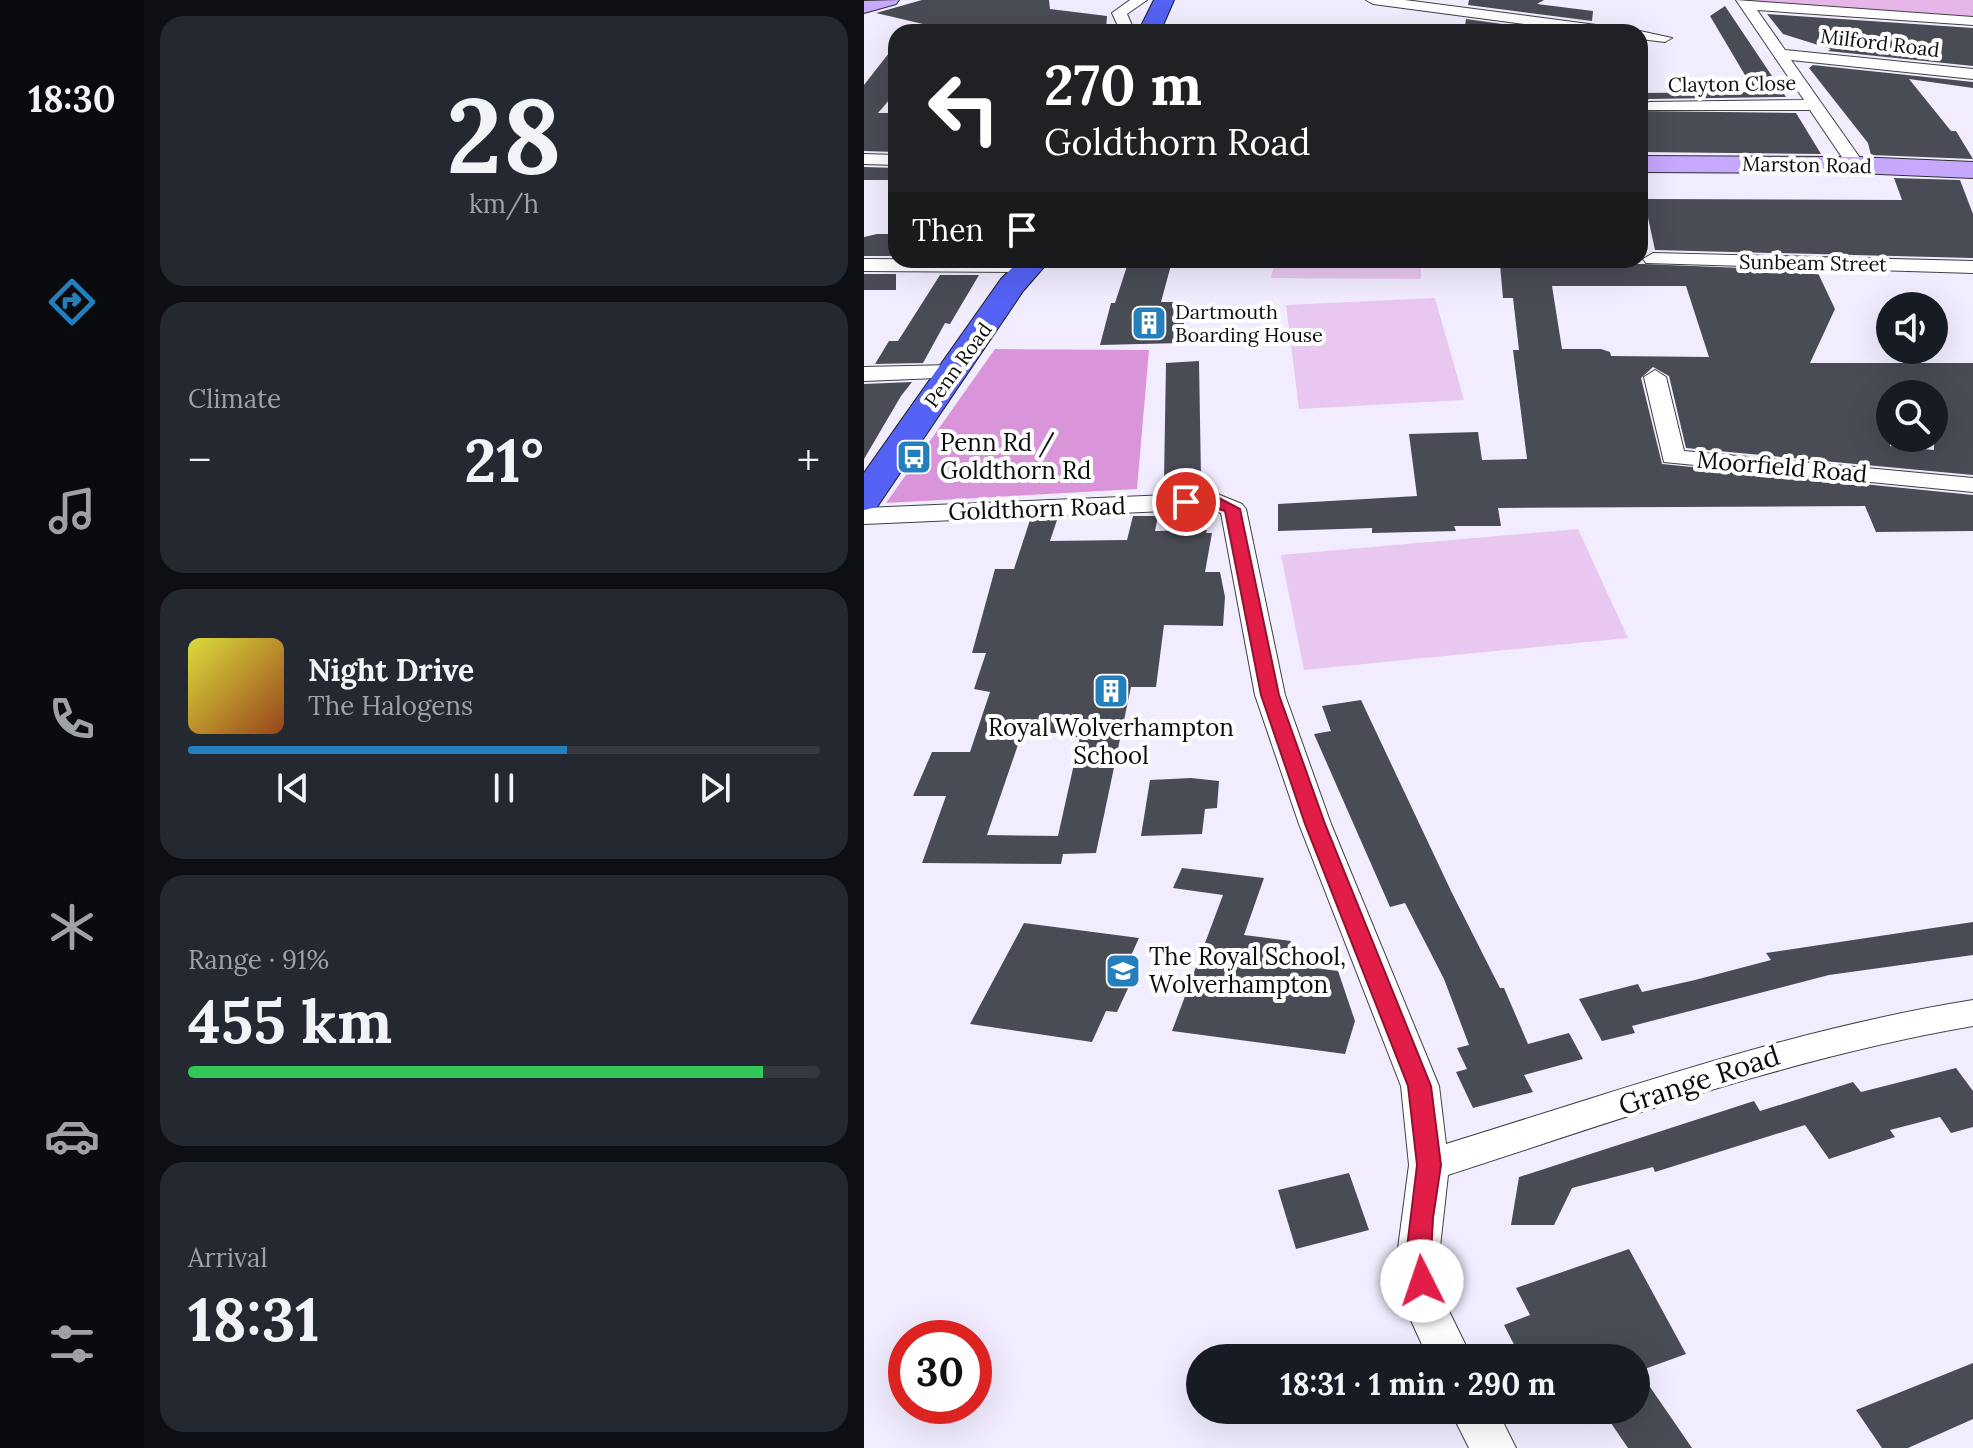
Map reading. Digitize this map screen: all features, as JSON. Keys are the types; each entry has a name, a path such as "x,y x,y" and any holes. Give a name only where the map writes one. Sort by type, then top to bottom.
{"highway":[{"path":"1153,24 1164,0"},
{"name":"Penn Road","path":"864,499 998,310 1012,285 1029,268"},
{"name":"Penn Road","path":"998,310 1054,268"}],"street":[{"path":"864,7 889,0"},
{"path":"1124,24 1119,13 1140,0"},
{"path":"1373,0 1558,24"},
{"path":"1744,3 1973,21"},
{"path":"1744,3 1856,165"},
{"path":"1648,36 1665,38"},
{"name":"Milford Road","path":"1781,55 1813,55 1973,74"},
{"name":"Clayton Close","path":"1649,107 1816,105"},
{"name":"Marston Road","path":"1648,164 1856,165 1973,170"},
{"name":"Sunbeam Street","path":"1653,259 1973,267"},
{"path":"864,265 888,265"},
{"path":"864,374 953,372"},
{"name":"Moorfield Road","path":"1655,377 1673,457 1973,485"},
{"name":"Goldthorn Road","path":"864,516 1215,501 1233,509 1270,695 1315,824 1420,1086 1429,1165 1418,1256 1426,1307 1443,1344"},
{"name":"Grange Road","path":"1429,1165 1802,1047 1925,1019 1973,1013"},
{"path":"1480,1424 1493,1448"}],"shaded area":[{"path":"1753,0 1973,0 1973,19 1754,3"},
{"path":"1273,268 1421,268 1421,279 1271,278"},
{"path":"1435,298 1464,400 1299,409 1286,305"},
{"path":"995,349 1149,350 1137,489 886,503"},
{"path":"1578,529 1628,638 1304,670 1281,555"}],"building":[{"path":"922,0 1049,0 1050,9 1107,16 1106,24 923,24 876,13"},
{"path":"1469,0 1544,0 1537,4 1593,11 1592,21 1468,5"},
{"path":"1725,6 1786,97 1648,100 1648,93 1755,92 1710,16"},
{"path":"1767,14 1973,28 1973,66 1828,51 1831,49 1783,34"},
{"path":"1466,19 1503,24 1465,24"},
{"path":"888,54 888,101 878,113 888,113 888,152 864,151 864,85"},
{"path":"1813,65 1973,82 1973,88 1909,79 1951,131 1956,131 1973,159 1871,155 1868,143 1809,68"},
{"path":"1648,111 1796,113 1821,154 1648,152"},
{"path":"864,167 888,168 888,180 864,180"},
{"path":"1894,178 1960,180 1973,214 1973,258 1655,250 1648,218 1648,199 1902,200"},
{"path":"888,234 888,256 864,256 864,237"},
{"path":"1648,264 1817,271 1835,309 1810,363 1973,363 1973,475 1686,448 1669,376 1653,367 1641,378 1662,464 1973,495 1973,531 1876,532 1865,506 1498,508 1501,526 1454,526 1456,531 1372,533 1372,528 1278,531 1278,504 1417,496 1409,434 1478,432 1482,460 1527,459 1513,350 1519,350 1513,298 1503,298 1500,268 1648,268","holes":["1552,286 1686,286 1709,357 1611,356 1610,352 1601,349 1562,349"]},
{"path":"1126,268 1170,268 1161,302 1182,302 1180,317 1185,317 1181,343 1100,345 1111,303 1115,303"},
{"path":"864,274 896,274 896,290 864,290"},
{"path":"940,275 979,275 950,324 945,323 923,363 875,364 889,341 898,341"},
{"path":"1199,361 1201,478 1164,480 1166,363"},
{"path":"912,382 901,396 864,459 864,384"},
{"path":"1133,516 1158,516 1155,531 1207,530 1206,533 1212,533 1205,572 1220,572 1225,597 1223,626 1164,625 1156,687 1131,687 1096,853 1063,854 1061,864 922,863 946,796 913,796 932,752 970,752 990,692 974,689 986,653 972,653 995,569 1014,569 1030,520 1057,520 1050,541 1127,540","holes":["1022,733 1068,733 1067,737 1080,737 1058,836 987,835"]},
{"path":"1361,700 1452,893 1500,988 1504,988 1528,1044 1569,1033 1583,1059 1524,1075 1533,1092 1473,1108 1456,1072 1467,1069 1457,1048 1469,1045 1444,979 1405,903 1390,907 1314,734 1331,731 1322,706"},
{"path":"1191,778 1219,781 1217,808 1205,809 1202,834 1141,836 1150,780"},
{"path":"1182,868 1264,878 1244,935 1291,941 1283,964 1338,971 1355,1021 1345,1054 1172,1031 1223,895 1173,888"},
{"path":"1973,922 1973,955 1829,975 1632,1026 1635,1033 1602,1041 1579,999 1638,984 1642,992 1695,980 1771,960 1766,953"},
{"path":"1024,923 1139,938 1119,982 1130,984 1117,1012 1106,1011 1092,1042 970,1024"},
{"path":"1956,1068 1973,1091 1973,1127 1951,1133 1940,1117 1890,1130 1895,1137 1829,1159 1805,1125 1655,1172 1653,1167 1572,1188 1554,1225 1511,1225 1519,1177 1754,1101 1760,1111 1853,1082 1861,1092"},
{"path":"1349,1173 1369,1230 1296,1249 1278,1190"},
{"path":"1629,1249 1686,1354 1650,1367 1650,1344 1514,1344 1504,1325 1530,1315 1516,1288"},
{"path":"1973,1363 1973,1419 1908,1448 1882,1448 1856,1410"},
{"path":"1650,1387 1692,1448 1628,1448 1612,1424 1650,1424"}],"place":[{"name":"Dartmouth Boarding House","path":"1149,323"},
{"name":"Penn Rd / Goldthorn Rd","path":"914,457"},
{"name":"Royal Wolverhampton School","path":"1111,691"},
{"name":"The Royal School, Wolverhampton","path":"1123,971"}],"route":[{"path":"1186,502 1215,501 1233,509 1270,695 1315,824 1420,1086 1429,1165 1420,1218 1418,1256 1422,1281"}]}
